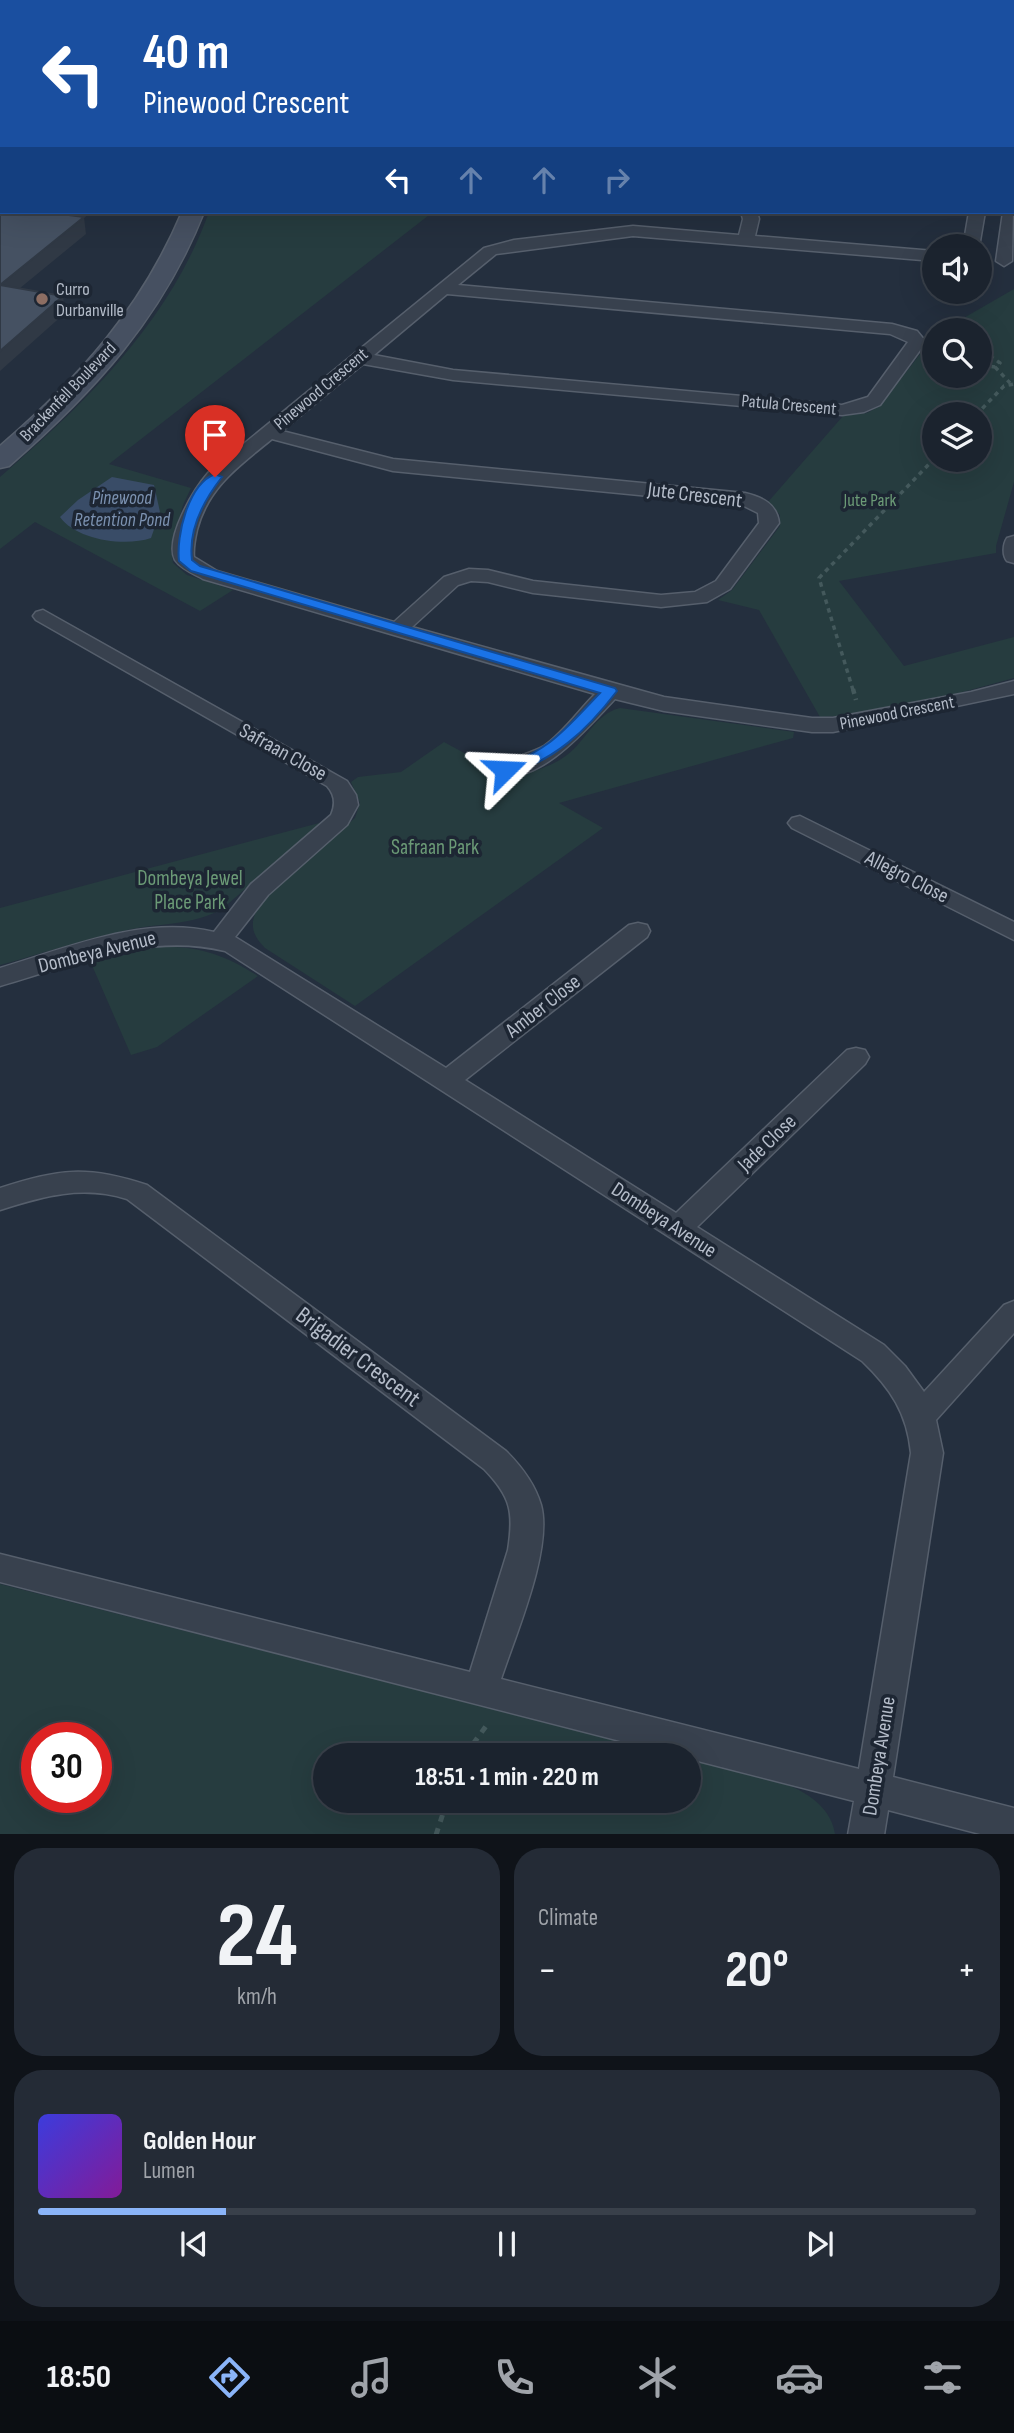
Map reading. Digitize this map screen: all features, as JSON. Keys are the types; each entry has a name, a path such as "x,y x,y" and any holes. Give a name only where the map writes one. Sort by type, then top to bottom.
{"street":[{"name":"Brackenfell Boulevard","path":"0,460 56,410 117,343 163,277 192,214"},
{"path":"746,240 750,214"},
{"path":"973,234 977,214"},
{"path":"1003,261 1011,214"},
{"name":"Pinewood Crescent","path":"922,255 633,231 506,246 483,255 215,477 195,505 184,548 186,561 210,575 610,691 664,704 812,725 863,721 1014,687"},
{"name":"Patula Crescent","path":"359,358 453,375 842,410 858,408 874,401 917,342 911,335 892,329 442,289"},
{"name":"Jute Crescent","path":"269,433 404,467 733,497 764,508 769,518 769,523 723,585 700,598 661,601 533,587 488,576 470,575 451,581 397,630"},
{"path":"1014,542 1014,557"},
{"name":"Safraan Close","path":"43,616 335,781 345,793 347,806 340,820 251,895 232,919 221,941"},
{"path":"505,770 532,761 554,749 610,691"},
{"name":"Allegro Close","path":"800,823 1014,932"},
{"name":"Amber Close","path":"447,1081 638,931"},
{"name":"Dombeya Avenue","path":"0,977 149,937 190,935 221,941 244,950 873,1353 893,1371 909,1391 921,1416 927,1453 866,1834"},
{"name":"Jade Close","path":"678,1228 856,1057"},
{"name":"Brigadier Crescent","path":"0,1199 57,1181 74,1179 106,1182 136,1192 508,1472 519,1486 525,1502 528,1532 495,1693"},
{"path":"921,1416 1014,1313"},
{"path":"0,1568 1014,1825"}],"path":[{"path":"992,359 1000,363 995,368"},
{"path":"992,367 1012,384"},
{"path":"989,402 1004,386 1012,384"},
{"path":"863,721 819,578 922,471"},
{"path":"471,1743 495,1693"},
{"path":"436,1834 443,1813"}],"green space":[{"path":"208,214 430,214 109,464 191,488 183,505 171,549 173,563 187,575 233,590 200,611 35,522 0,549 0,477 63,420 122,358 172,289"},
{"name":"Jute Park","path":"1014,289 1014,482 996,553 839,581 904,666 1014,637 1014,678 959,693 839,716 820,717 759,610 718,600 732,590 780,526 780,515 768,502 843,416 867,413 880,406 922,352 922,388 992,388 992,318 964,318"},
{"name":"Safraan Park","path":"620,708 794,732 793,738 559,803 603,828 355,1006 265,948 255,935 254,917 264,897 355,818 360,803 351,782 358,777 401,772 444,742 510,778 554,763 574,749 604,716"},
{"name":"Dombeya Jewel Place Park","path":"323,822 222,909 211,914 189,921 144,927 82,941 0,965 0,908"},
{"path":"157,947 185,948 210,953 234,962 258,976 157,1047 131,1055 91,963"},
{"path":"0,1584 626,1743 313,1743 313,1813 701,1813 701,1762 776,1780 797,1789 815,1801 828,1815 835,1834 0,1834"}],"water":[{"name":"Pinewood Retention Pond","path":"112,477 154,485 160,512 151,538 128,542 102,540 77,531 60,517 78,500"}],"building":[{"path":"0,214 61,214 84,217 0,285"},
{"path":"0,285 63,296 0,351"}],"place":[{"name":"Curro Durbanville","path":"42,299"}],"route":[{"path":"215,477 195,505 184,548 186,561 195,569 610,691 554,749 532,761 505,770"}]}
